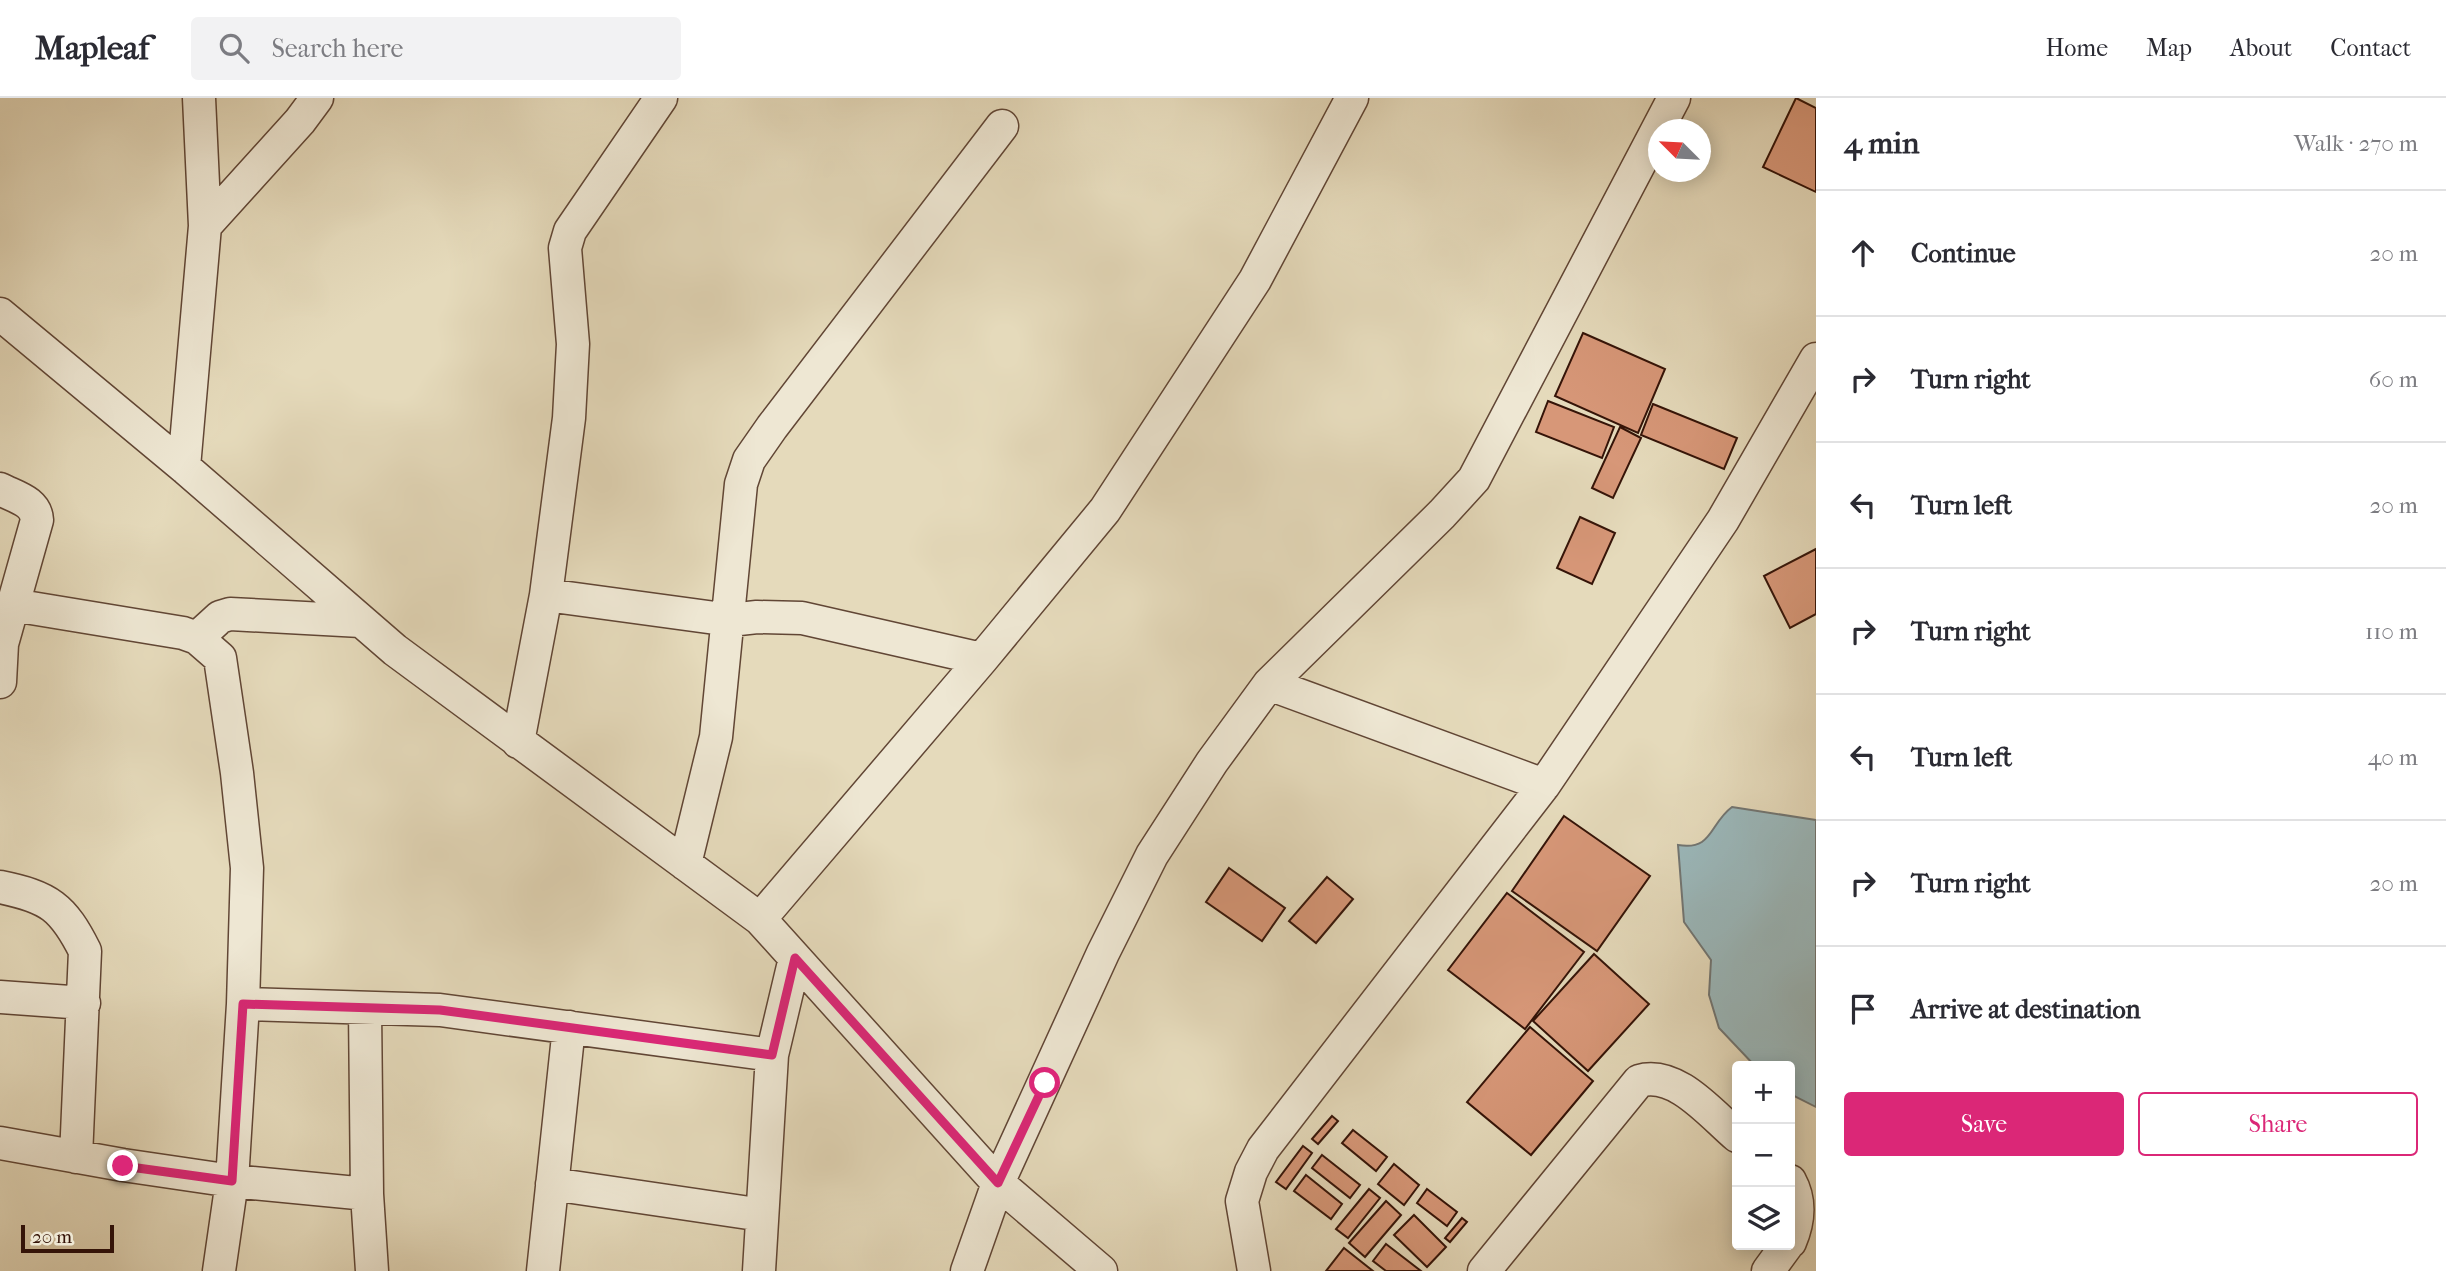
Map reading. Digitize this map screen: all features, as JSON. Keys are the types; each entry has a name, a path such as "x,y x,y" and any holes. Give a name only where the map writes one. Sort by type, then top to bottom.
{"street":[{"path":"184,467 205,226 199,98"},
{"path":"205,226 300,121 317,98"},
{"path":"518,742 546,595 570,406 573,344 565,248 570,231 661,98"},
{"path":"760,919 1105,510 1255,280 1352,98"},
{"path":"967,1271 998,1183 1103,953 1152,855 1212,762 1269,684 1442,514 1474,479 1674,98"},
{"path":"685,864 716,737 730,620 738,509 741,484 749,460 1002,126"},
{"path":"0,314 433,679 760,919 998,1183 1101,1271"},
{"path":"1254,1271 1242,1201 1251,1172 1263,1149 1544,785 1723,520 1816,359"},
{"path":"0,489 30,504 36,510 37,520 1,644 0,682"},
{"path":"546,595 730,620 757,617 802,618 982,659"},
{"path":"13,605 183,633 197,638 220,658 237,773 247,868 243,1004 232,1181 219,1271"},
{"path":"197,638 220,617 230,614 361,621"},
{"path":"1269,684 1544,785"},
{"path":"0,887 29,892 49,903 73,928 85,951 76,1157"},
{"path":"759,1271 772,1055 795,958"},
{"path":"0,997 84,1003"},
{"path":"243,1004 440,1010 772,1055"},
{"path":"365,1009 367,1194 372,1271"},
{"path":"543,1271 569,1027"},
{"path":"1485,1271 1639,1081 1649,1077 1661,1078 1678,1086 1732,1132"},
{"path":"0,1143 232,1181 367,1194"},
{"path":"552,1184 762,1214"},
{"path":"1795,1189 1798,1218 1795,1226"},
{"path":"1768,1271 1783,1250"}],"water":[{"path":"1732,807 1816,820 1816,1107 1795,1096 1795,1061 1750,1061 1719,1028 1709,995 1711,960 1684,922 1678,845 1698,844 1709,835"}],"building":[{"path":"1796,98 1816,108 1816,192 1763,167"},
{"path":"1583,333 1665,369 1638,433 1555,396"},
{"path":"1548,401 1614,427 1602,458 1536,432"},
{"path":"1653,404 1737,438 1724,469 1641,435"},
{"path":"1620,427 1641,438 1613,498 1592,488"},
{"path":"1580,517 1615,533 1592,584 1557,568"},
{"path":"1816,549 1816,614 1790,628 1764,576"},
{"path":"1564,816 1650,876 1597,951 1512,891"},
{"path":"1229,868 1285,908 1262,941 1206,902"},
{"path":"1327,877 1353,899 1316,943 1289,921"},
{"path":"1507,893 1584,952 1525,1029 1448,970"},
{"path":"1594,954 1649,1004 1588,1071 1533,1021"},
{"path":"1530,1027 1593,1081 1531,1155 1467,1102"},
{"path":"1332,1116 1338,1121 1318,1144 1312,1139"},
{"path":"1353,1130 1387,1157 1376,1171 1342,1143"},
{"path":"1303,1146 1312,1153 1286,1189 1276,1182"},
{"path":"1322,1155 1360,1185 1350,1198 1312,1168"},
{"path":"1394,1164 1419,1185 1404,1205 1378,1184"},
{"path":"1306,1175 1342,1204 1331,1219 1294,1191"},
{"path":"1369,1189 1380,1198 1348,1238 1336,1229"},
{"path":"1427,1189 1457,1212 1447,1226 1417,1203"},
{"path":"1386,1201 1401,1215 1365,1257 1349,1243"},
{"path":"1414,1215 1446,1247 1427,1267 1394,1235"},
{"path":"1462,1218 1467,1222 1450,1242 1445,1238"},
{"path":"1386,1244 1421,1271 1386,1271 1373,1261"},
{"path":"1344,1248 1373,1271 1326,1271"}],"route":[{"path":"123,1166 232,1181 243,1004 440,1010 772,1055 795,958 998,1183 1045,1083"}]}
